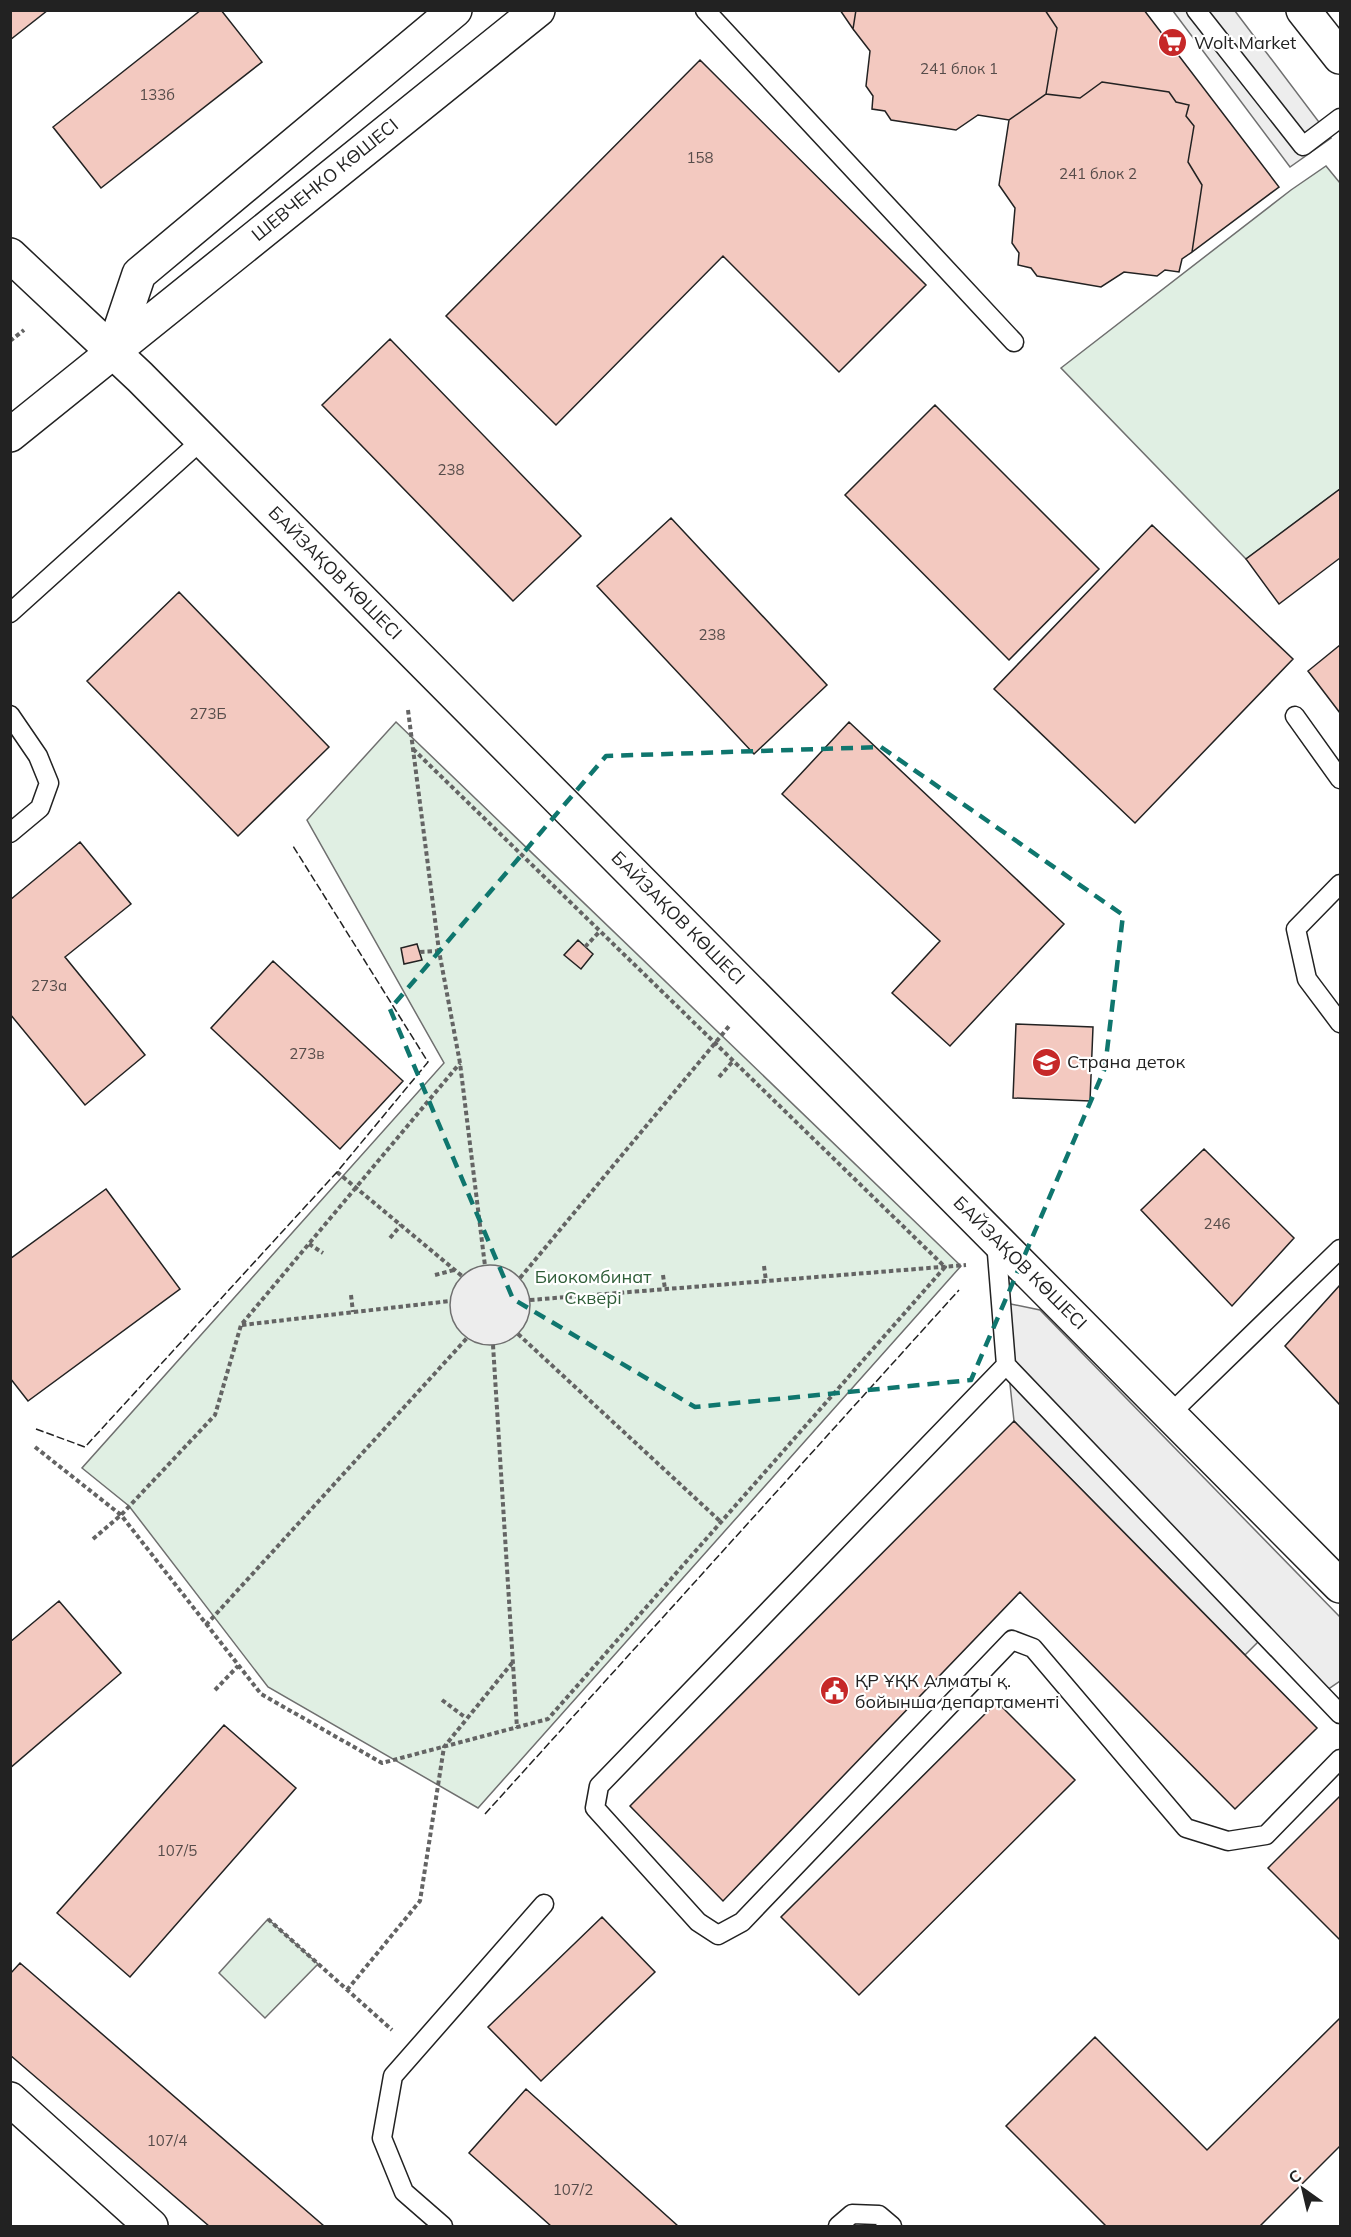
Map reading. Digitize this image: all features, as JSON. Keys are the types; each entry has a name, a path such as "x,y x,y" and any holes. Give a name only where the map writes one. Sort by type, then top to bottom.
{"street":[{"path":"113,351 139,274 455,10"},
{"name":"ШЕВЧЕНКО КӨШЕСІ","path":"10,435 538,10"},
{"path":"1303,10 1341,57"},
{"name":"БАЙЗАҚОВ КӨШЕСІ","path":"10,255 203,439 1341,1586"},
{"path":"10,2099 151,2226"}],"lane":[{"path":"705,10 1014,342"},
{"path":"1196,10 1303,146 1341,118"},
{"path":"10,613 203,439"},
{"path":"10,715 38,756 50,783 40,808 10,833"},
{"path":"1295,716 1341,779"},
{"path":"1341,885 1296,928 1307,979 1341,1023"},
{"path":"996,1239 1006,1365 1341,1714"},
{"path":"1170,1414 1341,1249"},
{"path":"1006,1365 600,1786 595,1808 698,1922 718,1935 742,1922 1011,1640 1033,1648 1186,1828 1228,1841 1266,1835 1341,1759"},
{"path":"443,2226 404,2192 382,2138 393,2076 544,1904"},
{"path":"838,2226 852,2214 879,2215 892,2226"}],"path":[{"path":"10,341 24,330"},
{"path":"408,710 439,951 460,1063 485,1266"},
{"path":"413,749 945,1266"},
{"path":"585,947 600,931"},
{"path":"420,952 439,951"},
{"path":"520,1278 730,1024"},
{"path":"719,1077 734,1060"},
{"path":"93,1539 121,1515 215,1415 241,1325 460,1063"},
{"path":"337,1172 462,1276"},
{"path":"390,1238 401,1226"},
{"path":"309,1244 323,1253"},
{"path":"530,1300 976,1264"},
{"path":"764,1266 766,1281"},
{"path":"34,1447 121,1515 261,1695 382,1763 548,1719 945,1266"},
{"path":"435,1275 454,1270"},
{"path":"663,1275 665,1289"},
{"path":"351,1295 353,1312"},
{"path":"241,1325 450,1301"},
{"path":"518,1335 721,1522"},
{"path":"206,1625 466,1338"},
{"path":"493,1346 517,1728"},
{"path":"347,1990 420,1900 444,1747 513,1662"},
{"path":"215,1690 238,1666"},
{"path":"442,1700 466,1718"},
{"path":"268,1919 414,2050"}],"highlighted area":[{"path":"881,747 1123,915 1105,1068 971,1380 695,1407 513,1299 390,1009 606,756"}],"green space":[{"path":"1326,166 1340,183 1340,489 1246,559 1061,368 1291,190"},
{"name":"Биокомбинат Сквері","path":"396,722 961,1266 478,1808 268,1687 129,1506 82,1468 444,1063 307,820"},
{"path":"268,1919 318,1964 265,2018 219,1973"}],"shaded area":[{"path":"1173,11 1235,11 1331,138 1290,167"},
{"path":"490,1265 505,1268 518,1277 527,1290 530,1305 527,1320 518,1333 505,1342 490,1345 475,1342 462,1333 453,1320 450,1305 453,1290 462,1277 475,1268"},
{"path":"1001,1302 1040,1310 1340,1617 1340,1681 1321,1694 1265,1635 1245,1655 1014,1421"}],"building":[{"path":"10,10 48,10 10,40"},
{"path":"201,10 221,10 262,62 101,188 53,127"},
{"path":"840,10 856,10 853,29"},
{"path":"856,10 1045,10 1057,28 1046,94 1009,120 978,115 956,130 891,120 885,111 872,109 873,96 866,86 870,51 853,29"},
{"path":"1045,10 1144,10 1279,187 1192,252 1202,185 1188,162 1194,126 1186,116 1189,105 1176,102 1169,92 1102,82 1080,98 1046,94 1057,28"},
{"path":"700,60 926,285 839,372 723,256 556,425 446,316"},
{"path":"1102,82 1169,92 1176,102 1189,105 1186,116 1194,126 1188,162 1202,185 1192,252 1182,259 1179,272 1165,270 1157,276 1124,272 1101,287 1037,276 1031,268 1018,265 1019,253 1012,243 1015,208 999,185 1009,120 1046,94 1080,98"},
{"path":"390,339 581,536 513,601 322,405"},
{"path":"935,405 1099,569 1009,660 845,495"},
{"path":"1340,489 1340,558 1279,604 1246,559"},
{"path":"671,518 827,685 754,754 597,586"},
{"path":"1152,525 1293,659 1135,823 994,689"},
{"path":"179,592 329,747 238,836 87,681"},
{"path":"1340,645 1340,713 1308,671"},
{"path":"849,722 1064,924 950,1046 892,993 940,941 782,794"},
{"path":"80,842 131,904 65,957 145,1055 85,1105 10,1014 10,900"},
{"path":"578,940 593,954 581,969 564,955"},
{"path":"417,944 422,960 404,964 401,948"},
{"path":"273,961 403,1081 340,1149 211,1028"},
{"path":"1016,1024 1093,1027 1090,1101 1013,1098"},
{"path":"1204,1149 1294,1238 1232,1306 1141,1210"},
{"path":"106,1189 180,1289 28,1401 10,1378 10,1259"},
{"path":"1340,1285 1340,1405 1285,1346"},
{"name":"ҚР ҰҚК Алматы қ. бойынша департаменті","path":"1014,1421 1317,1728 1235,1809 1020,1592 723,1901 630,1806"},
{"path":"59,1601 121,1673 10,1768 10,1642"},
{"path":"997,1702 1075,1780 859,1995 781,1917"},
{"path":"224,1725 296,1788 130,1977 57,1913"},
{"path":"1340,1796 1340,1940 1268,1868"},
{"path":"602,1917 655,1972 541,2081 488,2027"},
{"path":"20,1963 324,2226 209,2226 10,2055 10,1974"},
{"path":"1340,2018 1340,2146 1260,2226 1106,2226 1006,2126 1095,2037 1207,2150"},
{"path":"526,2089 678,2226 551,2226 469,2153"}],"fence":[{"path":"36,1429 85,1447 337,1172 428,1062 293,846"},
{"path":"485,1814 959,1290"}],"place":[{"name":"Wolt Market","path":"1173,43"},
{"name":"Страна деток","path":"1046,1062"},
{"name":"ҚР ҰҚК Алматы қ. бойынша департаменті","path":"834,1691"}]}
